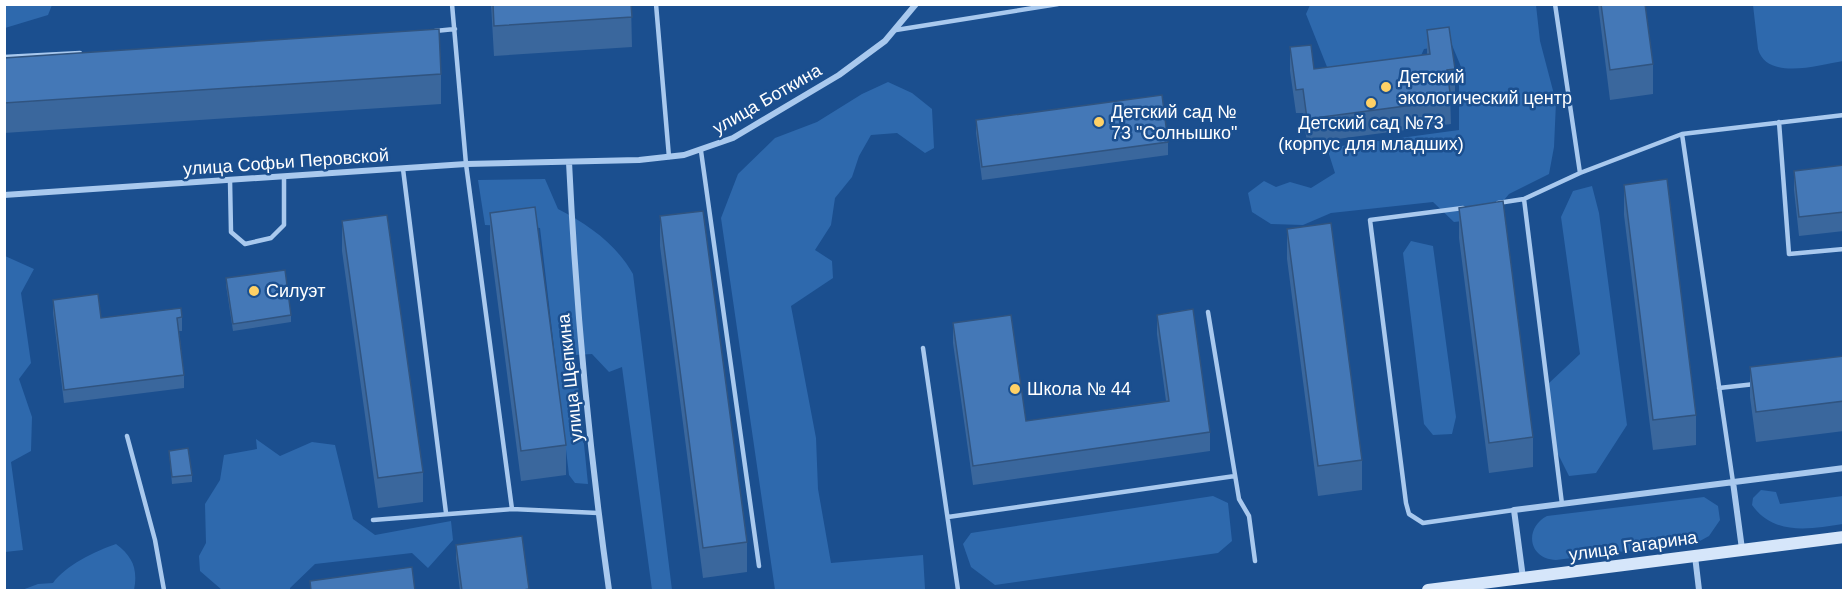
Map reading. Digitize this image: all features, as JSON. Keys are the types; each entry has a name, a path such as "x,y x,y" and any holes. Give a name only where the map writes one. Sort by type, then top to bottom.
{"main road":[{"name":"улица Гагарина","path":"1428,591 1844,537"}],"street":[{"name":"улица Боткина","path":"569,162 669,157 701,151 753,128 872,52 896,30 916,4"},
{"name":"улица Софьи Перовской","path":"4,195 466,165 569,162"},
{"name":"улица Щепкина","path":"569,162 575,275 598,513 609,591"},
{"path":"1523,579 1514,510 1844,468"},
{"path":"1733,482 1742,549"},
{"path":"1695,555 1699,591"}],"lane":[{"path":"452,4 466,165 512,509"},
{"path":"656,4 669,157"},
{"path":"896,30 1058,4"},
{"path":"1556,4 1580,173"},
{"path":"431,31 455,29"},
{"path":"4,57 87,52"},
{"path":"1488,204 1524,199 1580,173 1682,134 1844,115"},
{"path":"1779,122 1789,254 1844,249"},
{"path":"1682,134 1733,482"},
{"path":"701,151 759,566"},
{"path":"403,169 446,513"},
{"path":"230,180 231,232 245,244 272,238 284,225 284,177"},
{"path":"1524,199 1562,504"},
{"path":"1465,207 1370,220 1406,503 1409,514 1423,522 1514,510"},
{"path":"1208,312 1239,499 1249,516 1255,561"},
{"path":"923,348 958,591"},
{"path":"1719,388 1764,382"},
{"path":"127,436 155,540 164,591"},
{"path":"948,517 1235,476"},
{"path":"373,520 512,509 598,513"}],"shaded area":[{"path":"4,5 52,5 48,15 5,28"},
{"path":"1310,5 1536,5 1540,41 1556,102 1554,147 1549,174 1509,194 1489,218 1454,222 1433,202 1331,213 1303,225 1271,224 1252,212 1248,193 1264,181 1276,187 1290,182 1311,188 1335,173 1327,148 1459,130 1459,83 1464,74 1452,45 1424,49 1414,71 1333,82 1306,14"},
{"path":"1753,5 1843,5 1843,61 1795,68 1772,65 1763,59 1758,49"},
{"path":"888,82 912,93 932,109 934,148 925,153 897,133 871,135 859,156 852,177 835,198 831,225 815,250 832,261 833,278 791,306 816,438 818,489 831,563 923,555 925,589 775,590 721,218 738,174 775,138 817,122 862,94"},
{"path":"545,179 558,209 601,236 618,253 633,274 672,590 652,590 622,367 609,372 592,354 575,355 588,484 575,483 569,475 540,228 485,225 478,180"},
{"path":"1592,186 1599,213 1627,425 1596,473 1569,476 1557,452 1548,384 1580,354 1561,217 1573,191"},
{"path":"1411,241 1433,246 1456,417 1452,434 1433,435 1424,424 1403,253"},
{"path":"5,256 34,269 21,293 31,363 19,379 32,417 31,451 11,462 23,550 5,552"},
{"path":"256,439 280,456 312,442 335,445 353,519 375,535 451,521 453,540 428,568 412,553 315,564 290,590 222,590 200,571 199,556 206,543 205,504 220,480 224,455 257,449"},
{"path":"1761,490 1776,492 1780,504 1843,496 1843,524 1818,528 1793,528 1771,522 1752,505 1753,498"},
{"path":"1213,496 1228,503 1232,541 1218,553 995,585 971,567 963,544 971,533"},
{"path":"1704,497 1718,506 1720,520 1709,536 1698,542 1556,560 1540,554 1532,542 1535,528 1547,516"},
{"path":"116,544 127,554 133,564 134,590 22,590 38,584 53,583 81,560"}],"building":[{"path":"493,4 631,4 632,17 494,26"},
{"path":"1601,4 1645,4 1653,64 1610,70"},
{"path":"1449,27 1455,69 1447,70 1451,100 1307,119 1303,89 1296,90 1290,47 1311,45 1314,69 1430,54 1427,30"},
{"path":"439,29 441,74 4,103 4,58"},
{"path":"1162,95 1168,142 982,167 976,120"},
{"path":"1844,165 1844,212 1799,217 1794,171"},
{"path":"1667,179 1696,415 1653,420 1624,185"},
{"path":"1503,201 1533,437 1489,443 1459,208"},
{"path":"535,207 566,445 521,451 490,213"},
{"path":"703,211 747,542 703,548 660,216"},
{"path":"387,215 423,472 378,478 342,221"},
{"path":"1331,223 1362,460 1318,466 1287,229"},
{"path":"285,270 291,315 233,324 226,278"},
{"path":"98,294 101,318 181,308 182,317 177,318 184,375 64,390 53,300"},
{"path":"1193,309 1210,432 973,466 953,323 1011,315 1026,421 1169,401 1157,315"},
{"path":"1844,356 1844,401 1756,412 1750,367"},
{"path":"188,448 192,475 172,477 169,451"},
{"path":"522,536 529,589 462,591 456,545"},
{"path":"412,567 415,591 311,591 310,581"}],"place":[{"name":"Детский экологический центр","path":"1386,87"},
{"name":"Детский сад №73 (корпус для младших)","path":"1371,103"},
{"name":"Детский сад № 73 \"Солнышко\"","path":"1099,122"},
{"name":"Силуэт","path":"254,291"},
{"name":"Школа № 44","path":"1015,389"}]}
